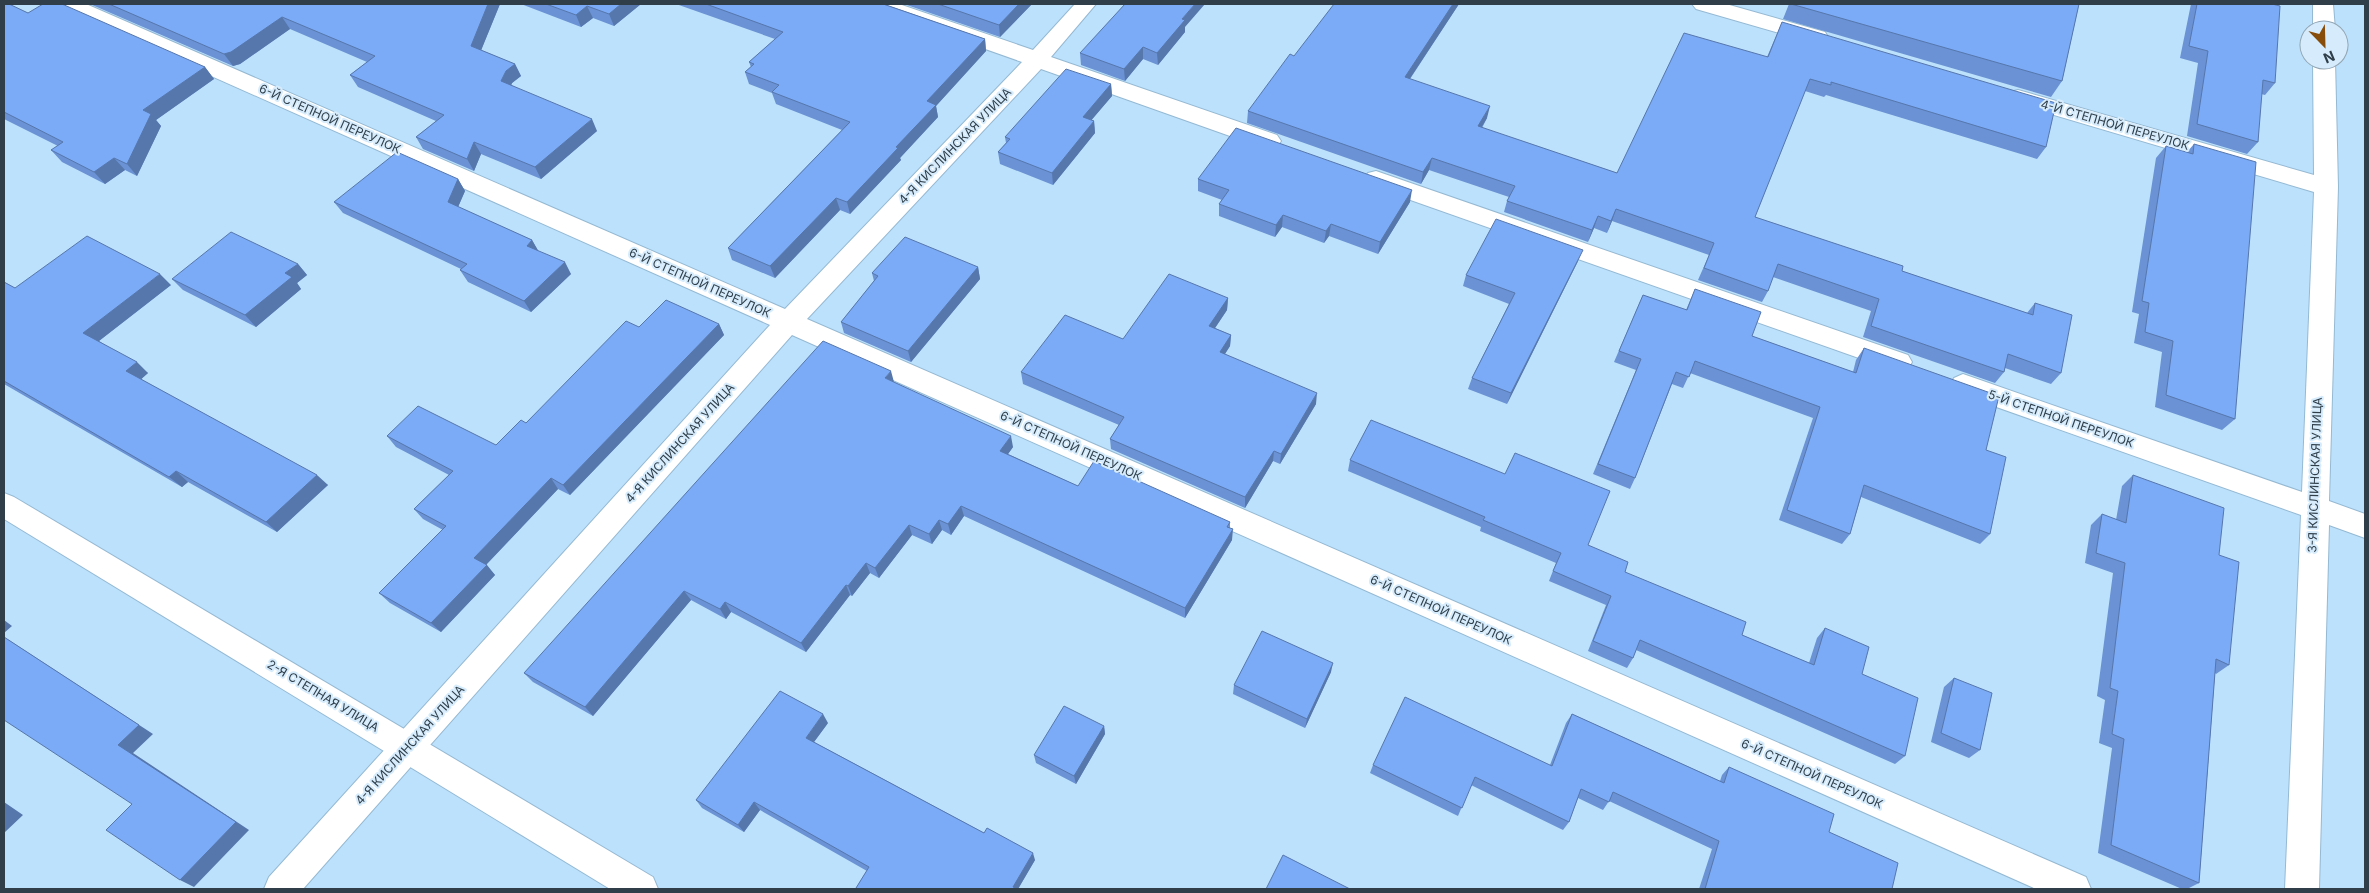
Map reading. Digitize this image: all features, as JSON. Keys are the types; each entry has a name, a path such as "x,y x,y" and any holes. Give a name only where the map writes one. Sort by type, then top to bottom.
{"street":[{"name":"6-Й СТЕПНОЙ ПЕРЕУЛОК","path":"68,4 2074,889"},
{"path":"879,4 1290,148"},
{"name":"4-Я КИСЛИНСКАЯ УЛИЦА","path":"280,889 788,322 1037,60 1086,4"},
{"path":"1703,4 1837,43"},
{"path":"2323,4 2324,20"},
{"name":"3-Я КИСЛИНСКАЯ УЛИЦА","path":"2302,889 2313,508 2326,188 2324,70"},
{"name":"4-Й СТЕПНОЙ ПЕРЕУЛОК","path":"2000,91 2326,188"},
{"name":"5-Й СТЕПНОЙ ПЕРЕУЛОК","path":"1356,172 2365,526"},
{"name":"2-Я СТЕПНАЯ УЛИЦА","path":"4,505 641,889"}],"building":[{"path":"4,4 9,4 28,13 43,4 62,4 205,67 143,110 151,114 127,164 114,158 94,172 51,150 63,142 4,112"},
{"path":"109,4 488,4 471,46 515,64 506,71 501,81 592,119 535,167 474,142 467,159 416,137 444,115 350,75 375,56 282,17 231,52 224,54"},
{"path":"546,4 621,4 609,14 587,6 576,15"},
{"path":"706,4 883,4 985,39 927,101 936,105 847,202 836,198 770,266 728,248 850,122 772,92 779,85 745,72 754,64 749,62 783,32"},
{"path":"938,4 1019,4 999,25"},
{"path":"1125,4 1195,4 1182,19 1185,20 1157,53 1143,47 1124,69 1080,53"},
{"path":"1334,4 1453,4 1405,77 1490,106 1478,126 1617,173 1684,33 1768,57 1782,22 2056,103 2046,147 1831,82 1831,85 1810,79 1755,217 1903,266 1902,271 2033,315 2035,303 2072,315 2061,373 2008,354 2004,372 1871,326 1879,299 1778,264 1768,291 1704,268 1714,243 1616,209 1611,221 1598,216 1592,230 1507,201 1515,186 1432,158 1423,172 1248,111 1290,54 1294,56"},
{"path":"1791,4 2079,4 2062,81"},
{"path":"2197,4 2272,4 2280,6 2275,83 2263,80 2258,142 2197,124 2208,51 2189,46"},
{"path":"1066,69 1111,84 1083,117 1094,121 1052,173 998,152 1010,139 1005,137"},
{"path":"1236,128 1412,190 1380,242 1331,224 1326,231 1283,215 1276,225 1219,204 1229,190 1198,179"},
{"path":"2194,144 2256,162 2235,419 2166,395 2173,341 2145,332 2149,303 2142,301 2166,146 2193,154"},
{"path":"397,152 458,179 448,202 532,240 527,246 565,262 524,301 460,270 467,264 334,202"},
{"path":"1496,219 1583,250 1511,393 1472,378 1515,293 1466,275"},
{"path":"231,232 298,264 285,273 292,277 245,315 172,279"},
{"path":"87,236 160,274 83,333 137,362 126,371 317,475 266,522 176,471 169,477 4,381 4,282 15,288"},
{"path":"905,237 978,267 908,351 841,322 878,276 872,273"},
{"path":"1169,274 1228,298 1209,326 1231,335 1220,352 1317,393 1281,454 1274,451 1245,497 1110,439 1124,417 1021,372 1065,315 1123,339"},
{"path":"1695,289 1761,312 1752,336 1856,373 1864,348 1999,396 1986,450 2006,457 1990,534 1864,485 1850,534 1787,510 1820,407 1695,361 1689,377 1676,372 1635,478 1598,464 1641,359 1619,351 1643,295 1687,310"},
{"path":"666,300 719,324 563,485 551,478 474,558 487,565 431,623 379,593 446,526 414,509 453,471 387,436 418,406 496,445 521,420 526,423 626,321 639,327"},
{"path":"823,341 891,371 885,378 1011,436 1000,451 1078,486 1094,461 1230,522 1227,527 1233,529 1185,608 961,506 948,524 939,520 929,534 909,525 875,568 866,563 848,586 846,585 801,643 725,602 720,609 684,591 585,707 524,673"},
{"path":"1371,420 1505,474 1515,453 1610,491 1588,545 1628,562 1625,572 1746,622 1742,635 1814,665 1825,628 1869,647 1862,674 1918,698 1905,756 1640,640 1633,658 1593,641 1611,596 1553,571 1561,553 1483,520 1485,517 1350,460"},
{"path":"2133,475 2224,508 2219,555 2239,562 2229,665 2216,659 2199,883 2111,845 2124,739 2112,734 2118,691 2110,688 2125,563 2096,553 2102,514 2126,523"},
{"path":"1262,631 1333,663 1307,719 1234,685"},
{"path":"4,637 139,725 118,745 236,822 180,880 106,830 132,804 4,720"},
{"path":"1954,678 1992,693 1980,750 1941,733"},
{"path":"780,691 823,714 806,738 984,833 987,828 1033,853 1013,887 1018,889 858,889 856,888 869,867 754,802 738,825 696,800"},
{"path":"1405,697 1552,766 1572,714 1724,783 1729,767 1834,814 1829,832 1898,863 1892,889 1705,889 1719,841 1613,792 1609,802 1581,789 1569,822 1475,777 1462,808 1373,765"},
{"path":"1064,706 1104,726 1074,776 1034,755"},
{"path":"1283,855 1350,889 1266,889"}]}
